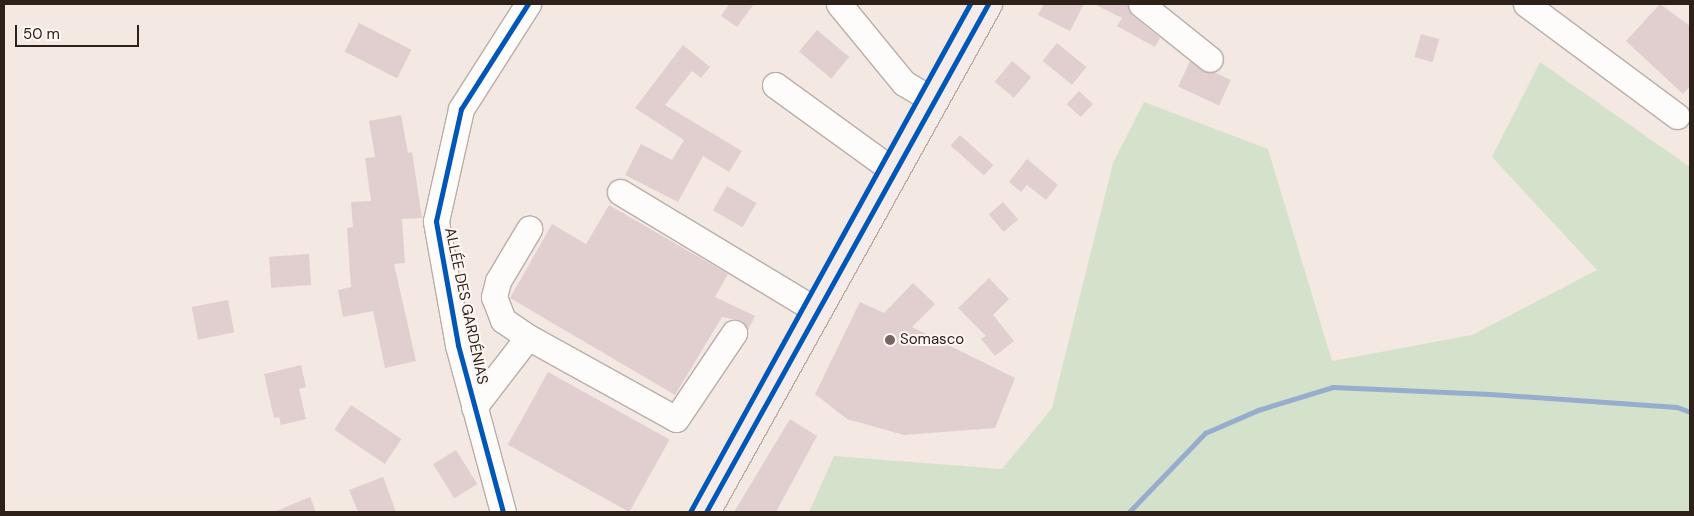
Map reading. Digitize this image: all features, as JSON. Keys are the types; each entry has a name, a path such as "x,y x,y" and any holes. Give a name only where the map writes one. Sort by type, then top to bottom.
{"main road":[{"path":"706,512 988,4"}],"street":[{"name":"ALLÉE DES GARDÉNIAS","path":"503,512 474,407 436,221 460,108 528,4"},
{"path":"839,4 904,83 934,101"},
{"path":"1141,4 1210,59"},
{"path":"1526,4 1677,116"},
{"path":"775,85 895,172"},
{"path":"620,192 817,311"},
{"path":"529,229 498,281 494,297 503,320 528,337 676,419 734,332"},
{"path":"474,407 528,337"}],"green space":[{"path":"1540,62 1690,167 1690,512 809,512 834,456 1002,469 1052,408 1113,163 1144,102 1268,149 1332,361 1472,335 1597,270 1492,157"}],"building":[{"path":"729,4 754,4 737,27 721,16"},
{"path":"1044,4 1084,4 1070,31 1038,15"},
{"path":"1094,4 1127,4 1132,15 1160,38 1155,47 1117,26 1122,18"},
{"path":"1660,4 1690,26 1690,86 1683,94 1626,41"},
{"path":"359,23 412,50 397,78 344,52"},
{"path":"817,30 849,57 831,78 799,51"},
{"path":"1421,34 1439,39 1433,62 1414,57"},
{"path":"1057,43 1087,67 1072,85 1043,61"},
{"path":"683,45 710,67 701,78 692,71 665,105 742,151 729,172 703,156 678,202 625,175 641,144 672,160 684,140 635,108"},
{"path":"1012,61 1031,77 1014,98 995,82"},
{"path":"1190,61 1231,80 1219,105 1178,86"},
{"path":"1079,91 1093,104 1081,117 1067,104"},
{"path":"401,115 408,153 412,152 422,218 402,219 405,263 394,264 416,361 385,368 373,311 343,317 338,290 351,287 347,228 353,227 351,202 371,201 365,158 375,157 369,121"},
{"path":"960,135 993,165 984,176 951,145"},
{"path":"1027,159 1058,185 1046,200 1027,185 1021,192 1009,182"},
{"path":"727,186 756,203 742,227 713,210"},
{"path":"1003,202 1018,219 1004,232 989,214"},
{"path":"609,205 728,274 715,297 755,316 748,330 742,321 722,317 675,395 510,298 552,224 586,244"},
{"path":"309,254 311,285 271,288 269,257"},
{"path":"989,278 1009,299 993,315 1014,341 995,356 981,339 986,336 958,308"},
{"name":"Somasco","path":"913,283 935,304 912,327 1015,378 995,428 904,435 847,419 815,394 860,302 884,313"},
{"path":"228,300 234,332 198,339 192,307"},
{"path":"301,365 306,387 299,389 306,419 281,425 279,417 274,418 264,374"},
{"path":"548,372 670,439 629,512 508,445"},
{"path":"351,405 402,439 385,464 334,430"},
{"path":"790,419 817,436 776,512 734,512"},
{"path":"456,450 477,484 454,498 433,464"},
{"path":"383,477 396,512 358,512 349,490"},
{"path":"310,497 316,512 274,512"}],"waterway":[{"path":"1129,512 1205,433 1258,410 1333,387 1490,394 1677,407 1690,412"}],"cycle path":[{"path":"503,512 458,345 436,221 461,109 528,4"},
{"path":"690,512 970,4"},
{"path":"706,512 988,4"}],"place":[{"name":"Somasco","path":"890,340"}]}
